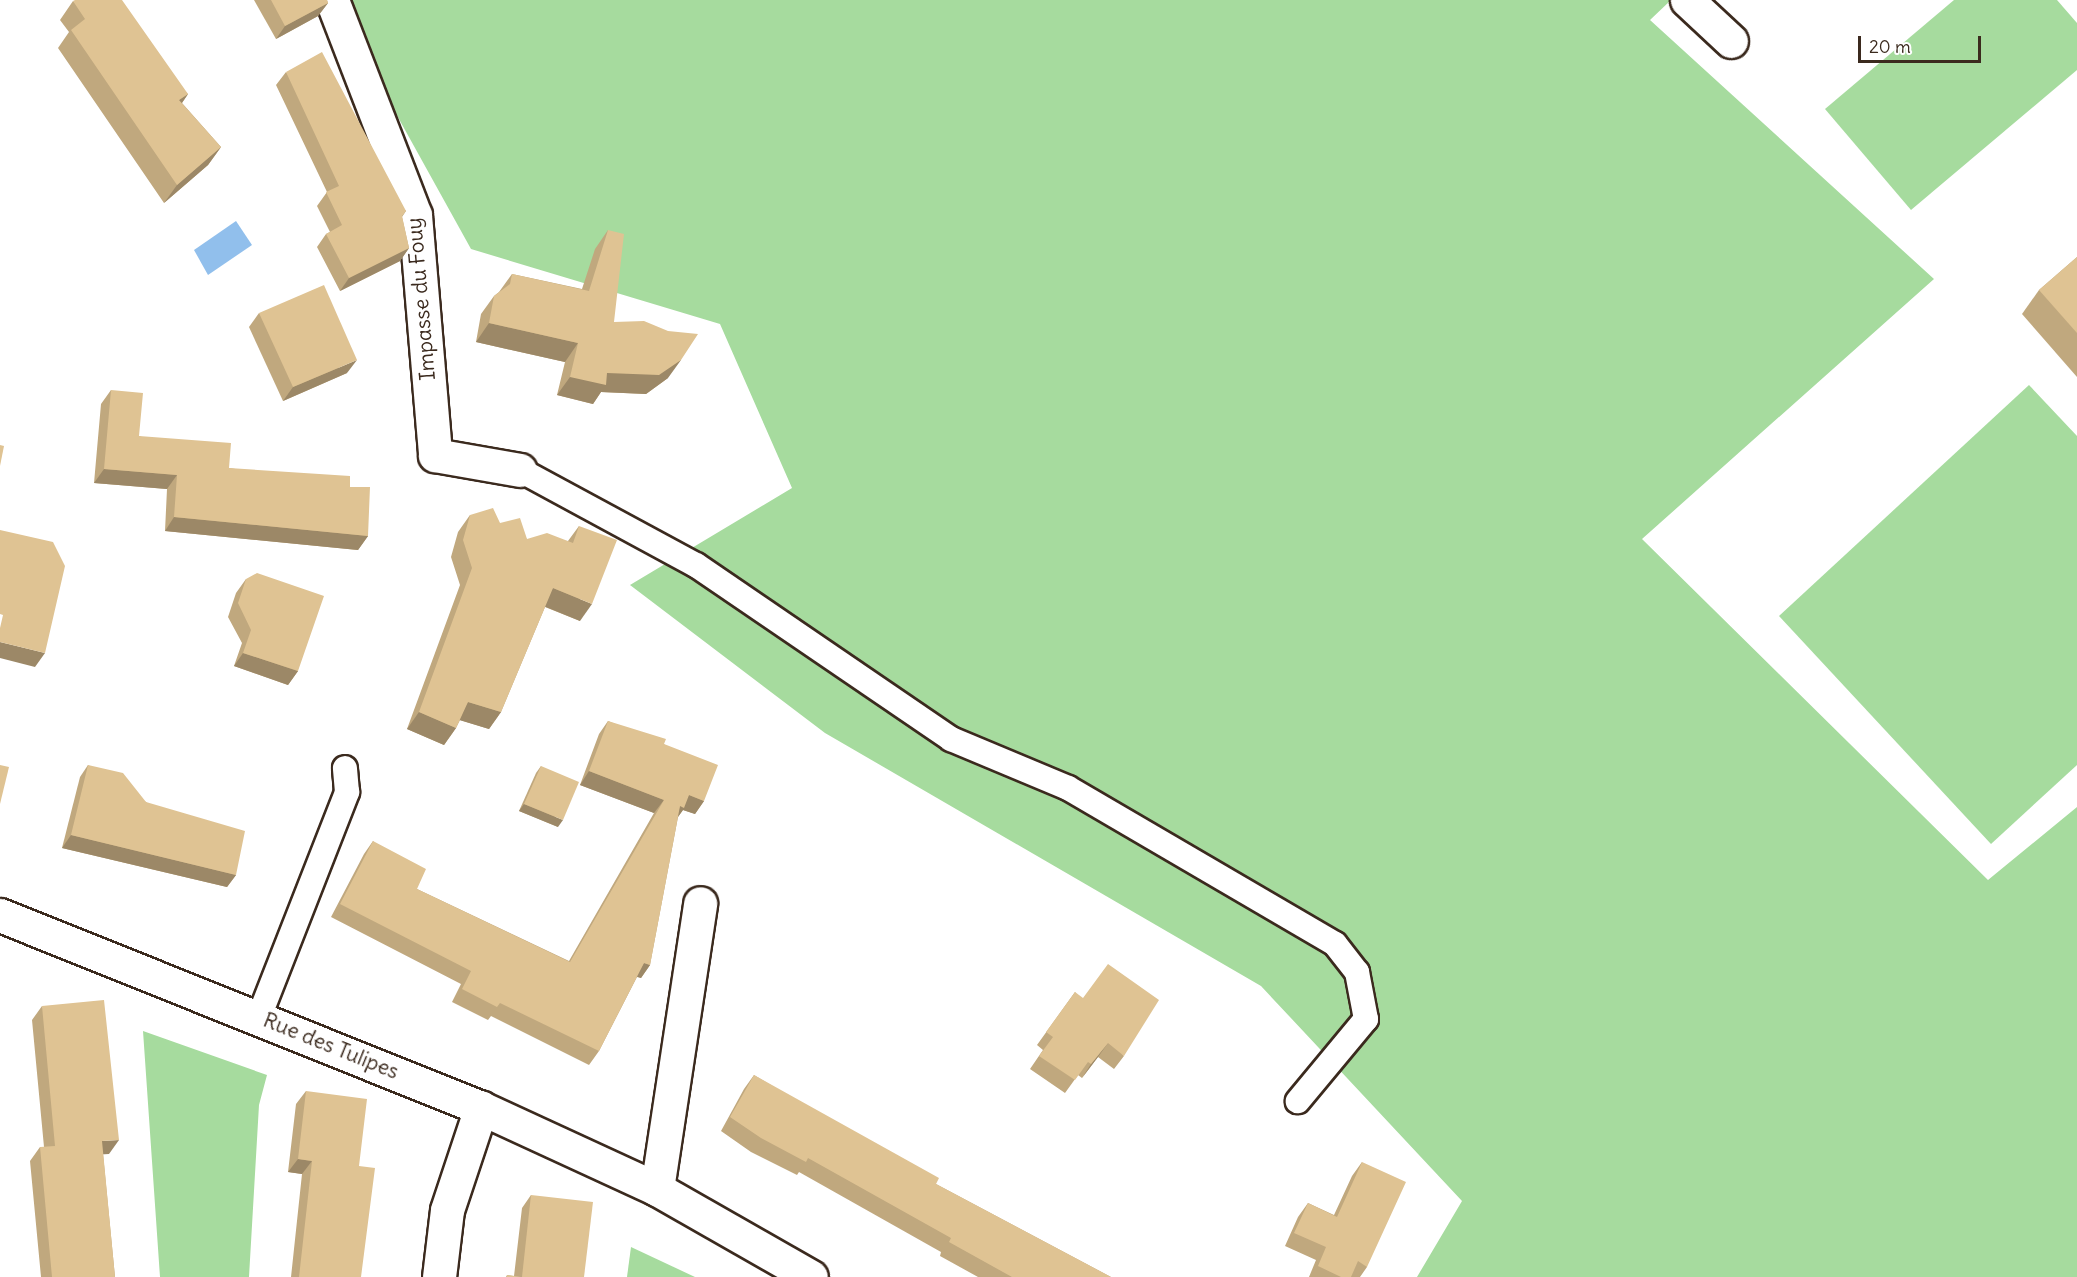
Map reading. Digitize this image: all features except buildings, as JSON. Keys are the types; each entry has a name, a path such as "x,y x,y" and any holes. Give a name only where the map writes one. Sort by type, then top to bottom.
{"street":[{"name":"Impasse du Fouy","path":"332,0 342,20 415,215 435,455 520,470"},
{"path":"1687,0 1731,41"},
{"path":"657,1190 700,903"},
{"name":"Rue des Tulipes","path":"0,915 481,1108 657,1190 811,1277"},
{"path":"439,1277 447,1210 481,1108"}],"lane":[{"path":"520,470 696,565 951,739 1068,788 1335,944 1357,972 1366,1018 1298,1101"},
{"path":"259,1017 347,792 345,768"}],"green space":[{"path":"333,0 1671,0 1650,20 1934,279 1642,539 1988,880 2077,807 2077,1277 1417,1277 1462,1201 1261,986 825,733 630,585 792,488 720,324 471,249"},
{"path":"1954,0 2057,0 2077,23 2077,70 1911,210 1825,109"},
{"path":"2029,385 2077,436 2077,765 1991,844 1779,616"},
{"path":"143,1031 267,1075 259,1105 249,1277 160,1277"},
{"path":"631,1247 695,1277 627,1277"}],"water":[{"path":"236,221 252,245 208,275 194,250"}]}
